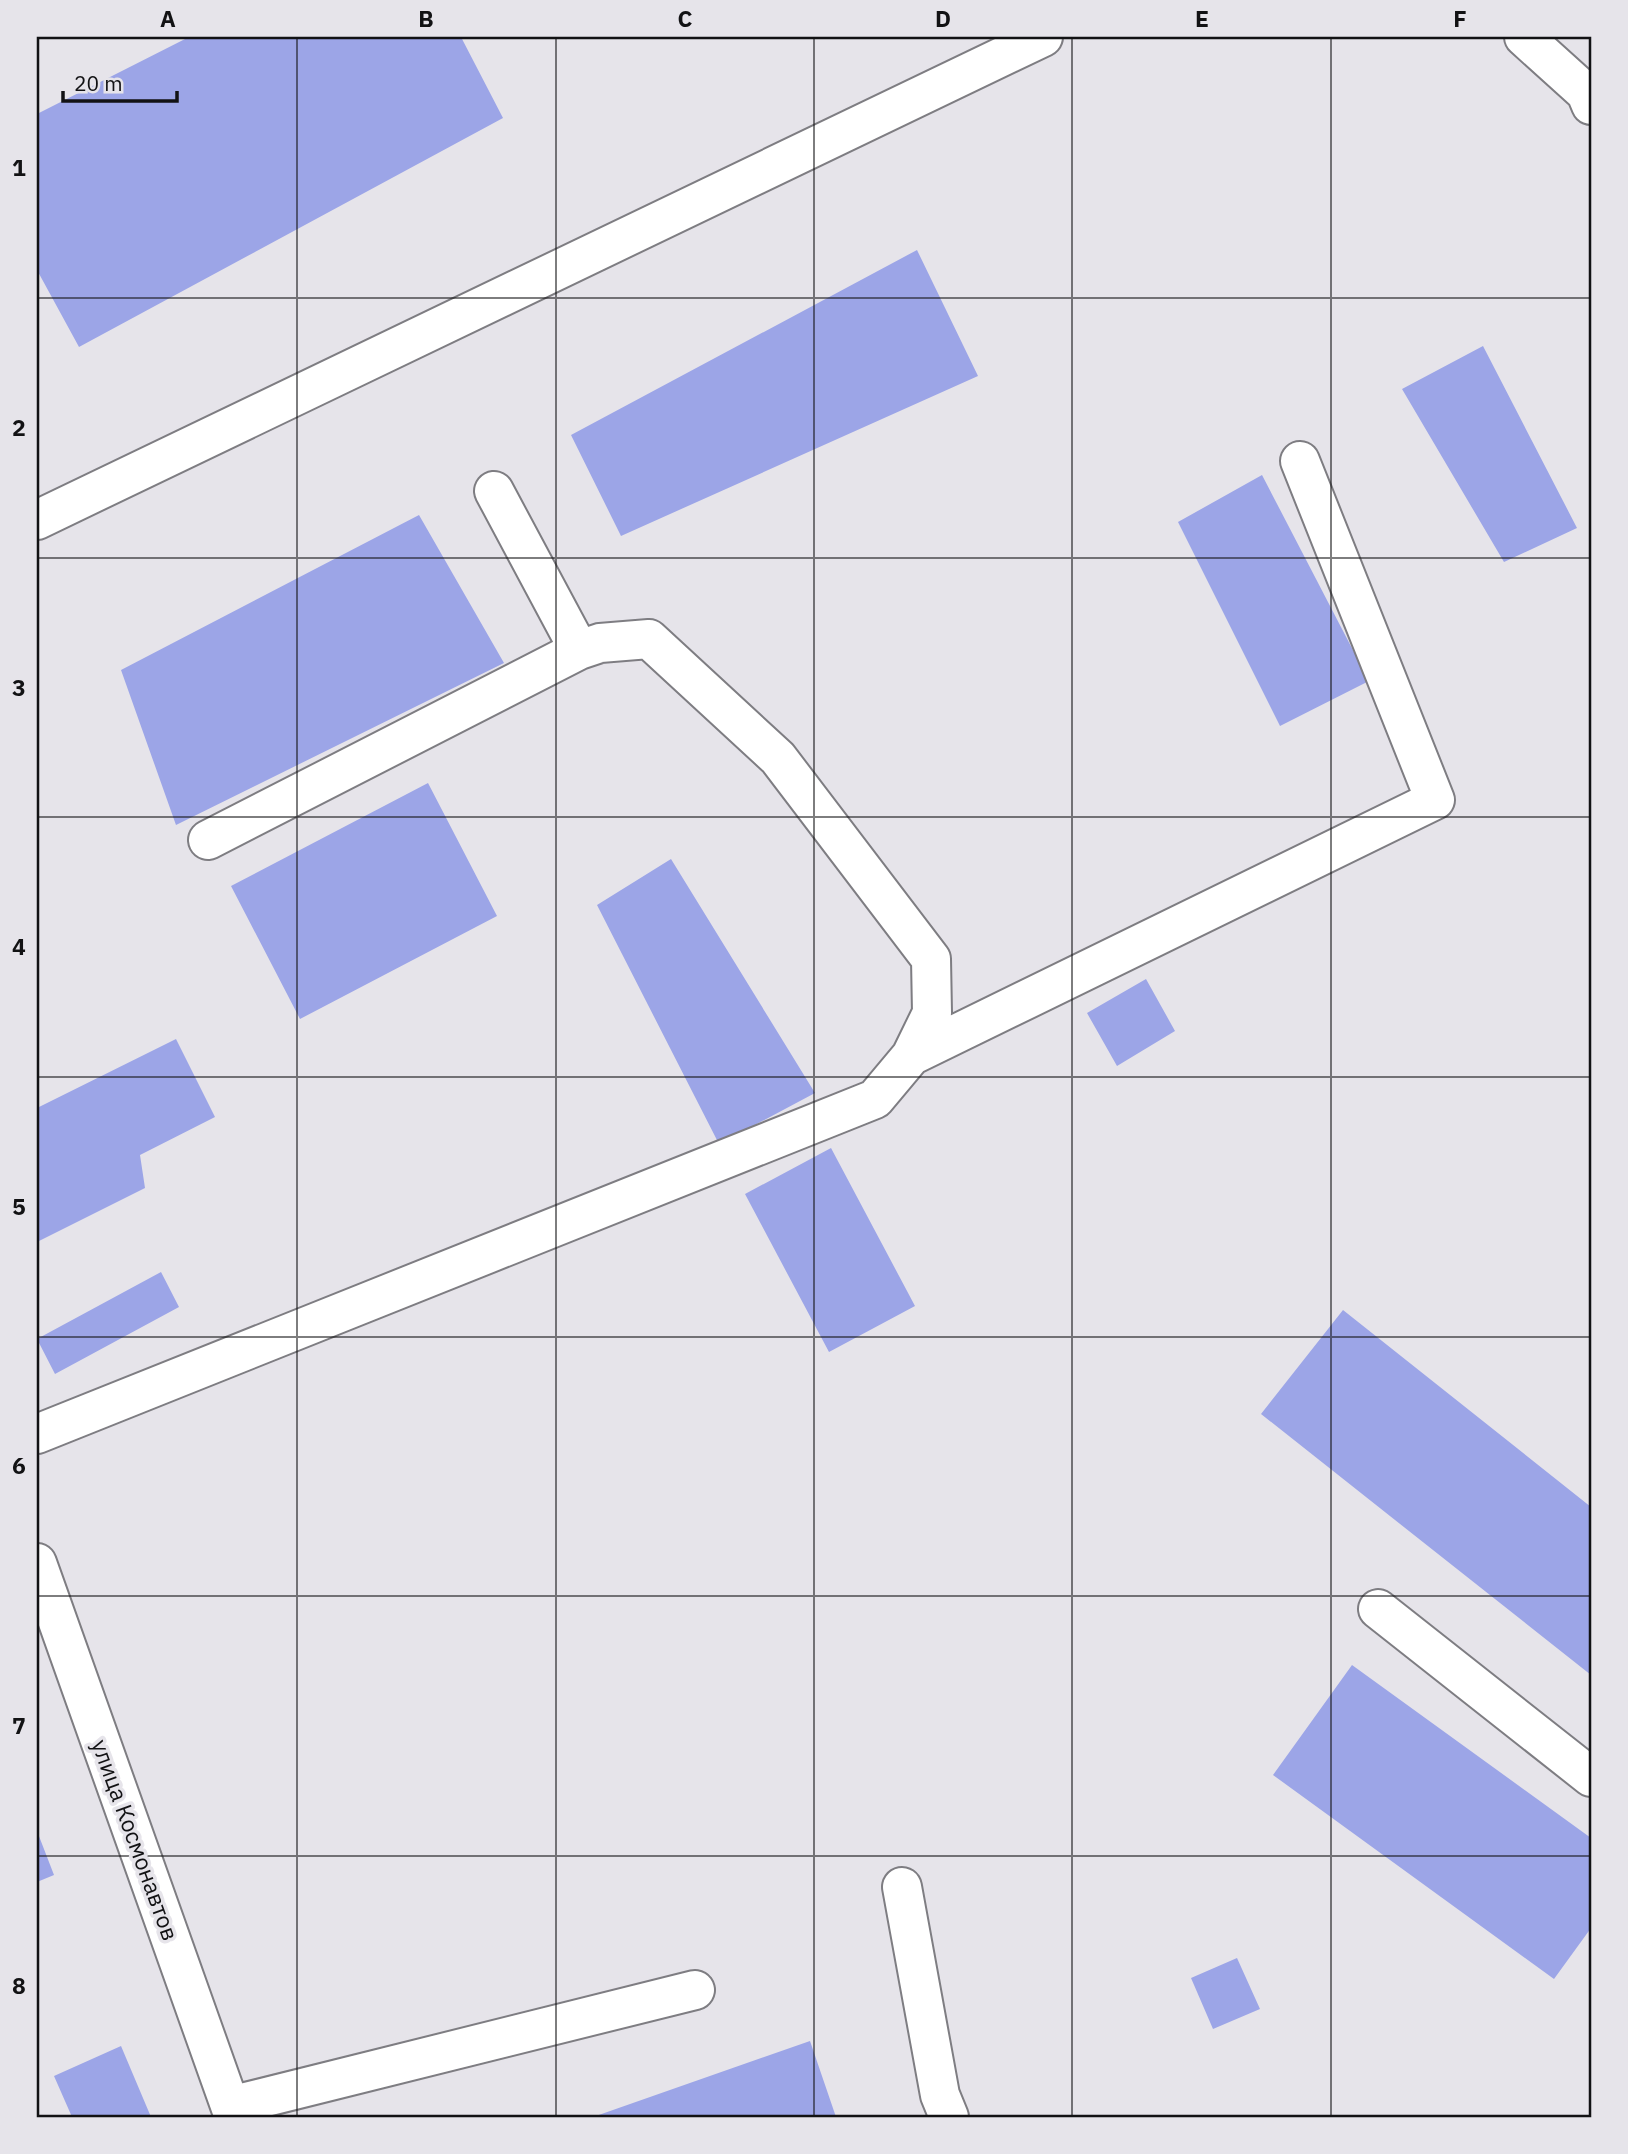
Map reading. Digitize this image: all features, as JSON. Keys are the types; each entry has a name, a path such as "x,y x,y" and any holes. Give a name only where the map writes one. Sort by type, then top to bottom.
{"street":[{"path":"37,520 1043,37"},
{"path":"1524,37 1586,93 1591,105"},
{"path":"911,1056 1435,800 1300,461"},
{"path":"494,491 579,650"},
{"path":"37,1434 875,1099 911,1056 932,1013 931,959 778,758 649,639 600,643 579,650 208,840"},
{"name":"улица Космонавтов","path":"37,1563 232,2112"},
{"path":"1378,1609 1591,1777"},
{"path":"902,1888 940,2095 949,2117"},
{"path":"232,2112 695,1990"}],"building":[{"path":"189,37 461,37 503,118 79,347 37,270 37,114"},
{"path":"917,250 978,376 621,536 571,435"},
{"path":"1483,346 1577,528 1504,562 1402,389"},
{"path":"1262,475 1369,681 1280,726 1178,522"},
{"path":"419,515 504,663 176,825 121,670"},
{"path":"428,783 497,916 300,1019 231,886"},
{"path":"671,859 815,1093 719,1144 597,905"},
{"path":"1146,979 1175,1031 1117,1066 1087,1013"},
{"path":"176,1039 215,1117 140,1155 145,1188 37,1242 37,1108"},
{"path":"831,1148 915,1306 829,1352 745,1194"},
{"path":"161,1272 179,1307 55,1374 37,1339"},
{"path":"1343,1310 1591,1507 1591,1675 1261,1414"},
{"path":"1352,1665 1591,1838 1591,1928 1554,1979 1273,1775"},
{"path":"37,1831 54,1875 37,1882"},
{"path":"1237,1958 1260,2009 1213,2029 1191,1978"},
{"path":"810,2041 836,2117 593,2117"},
{"path":"121,2046 151,2117 72,2117 54,2076"}]}
